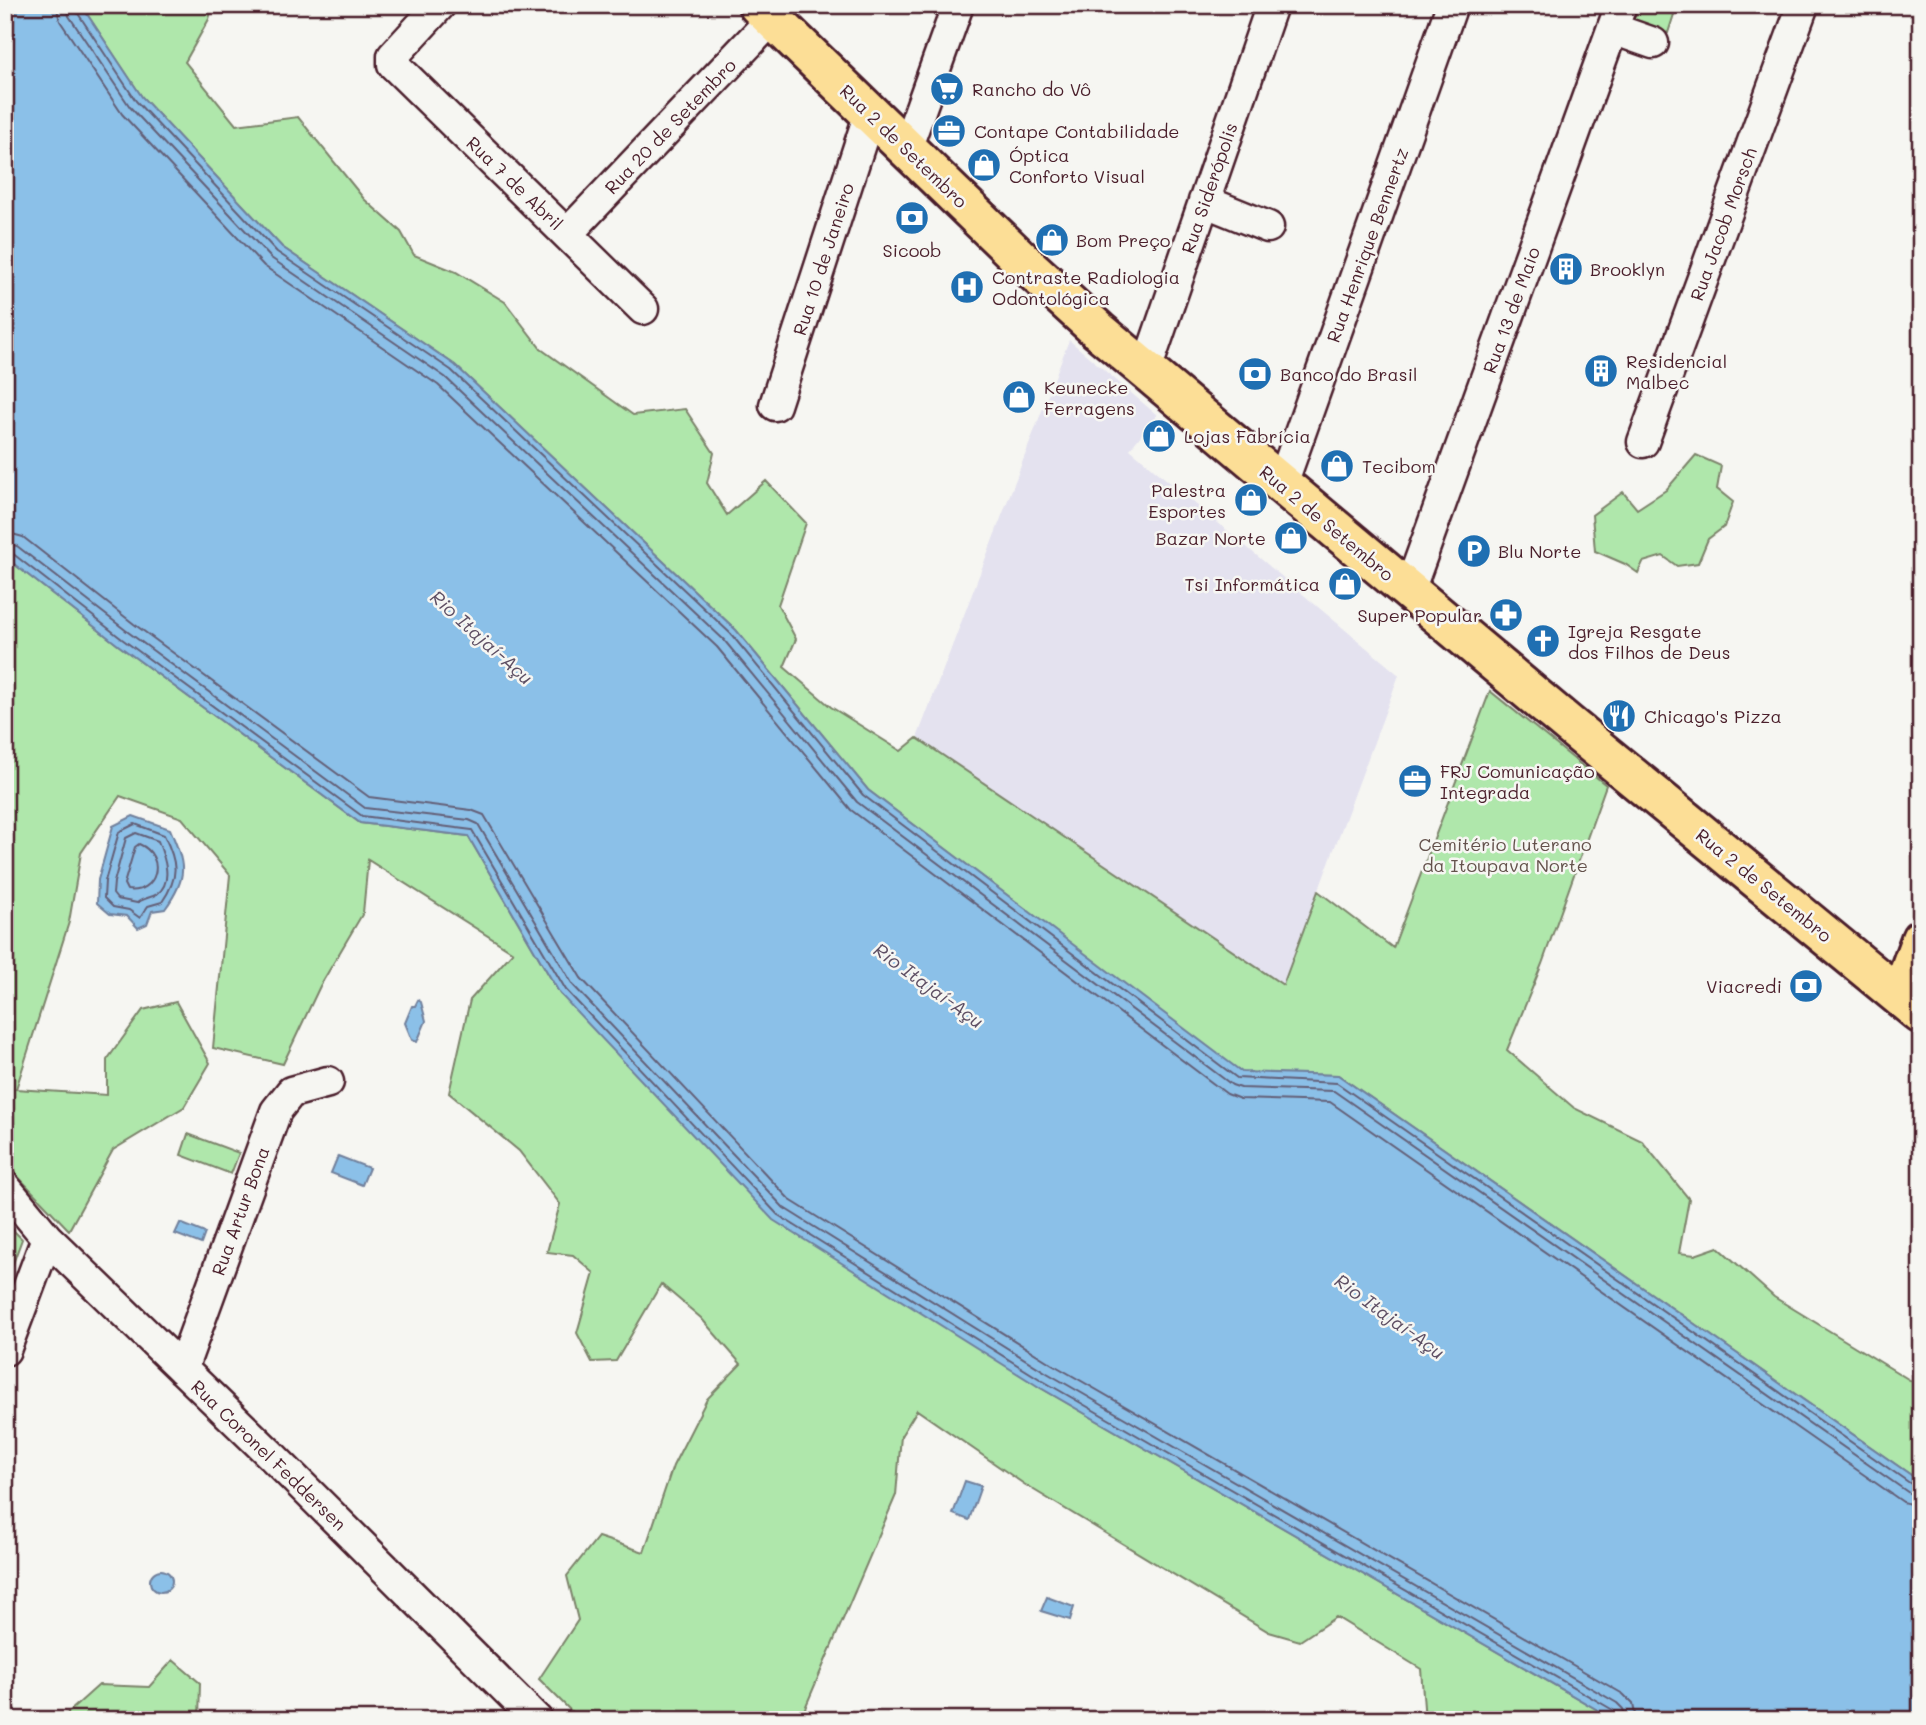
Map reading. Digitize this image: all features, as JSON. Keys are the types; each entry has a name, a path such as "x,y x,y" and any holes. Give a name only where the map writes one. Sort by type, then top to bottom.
{"main road":[{"name":"Rua 2 de Setembro","path":"765,12 1030,268 1146,370 1910,1005"},
{"path":"1910,1005 1921,939"}],"street":[{"path":"906,149 958,5"},
{"name":"Rua Siderópolis","path":"1146,370 1272,5"},
{"name":"Rua Henrique Bennertz","path":"1282,484 1452,5"},
{"name":"Rua Jacob Morsch","path":"1643,442 1803,5"},
{"name":"Rua 7 de Abril","path":"424,11 393,56 393,64 643,309"},
{"name":"Rua 20 de Setembro","path":"568,233 765,12"},
{"name":"Rua 13 de Maio","path":"1409,591 1617,17 1653,43"},
{"name":"Rua 10 de Janeiro","path":"775,404 870,113"},
{"path":"1204,201 1268,227"},
{"name":"Rua Artur Bona","path":"182,1369 276,1111 292,1092 328,1082"},
{"name":"Rua Coronel Feddersen","path":"5,1187 47,1238 537,1720"},
{"path":"5,1350 47,1238"}],"shaded area":[{"path":"1069,340 1157,415 1130,449 1399,675 1283,986 917,738"}],"green space":[{"name":"Cemitério Luterano da Itoupava Norte","path":"81,5 213,5 209,19 185,62 236,125 298,117 364,199 401,232 414,255 456,272 505,302 541,349 633,415 685,409 714,453 707,483 727,515 766,481 806,523 778,605 796,639 784,667 831,707 901,751 917,738 1283,985 1318,891 1393,948 1490,691 1606,785 1542,964 1507,1050 1574,1108 1642,1141 1689,1199 1679,1253 1695,1255 1718,1247 1774,1297 1921,1387 1921,1482 1338,1075 1242,1073 868,790 736,630 455,365 282,247 142,97"},
{"path":"1637,5 1677,5 1668,33 1630,21"},
{"path":"1696,455 1721,466 1717,489 1733,502 1724,527 1708,539 1698,563 1677,566 1663,556 1643,562 1638,573 1595,551 1592,515 1623,492 1637,509 1666,490"},
{"path":"5,557 118,645 360,823 468,836 560,994 1039,1387 1615,1720 1425,1720 1421,1669 1336,1617 1300,1641 1269,1632 1024,1484 917,1410 901,1436 896,1495 800,1720 580,1720 539,1679 578,1620 567,1576 598,1537 644,1552 673,1466 707,1399 741,1364 701,1318 661,1284 616,1361 592,1362 577,1333 594,1273 573,1255 547,1252 560,1204 519,1151 449,1093 470,1000 513,952 368,860 363,913 320,986 283,1064 213,1048 230,875 182,818 120,796 81,853 69,922 16,1089 107,1095 107,1060 143,1010 176,1002 210,1063 184,1107 113,1150 69,1230 5,1163"},
{"path":"188,1134 239,1153 231,1174 181,1155"},
{"path":"5,1222 22,1239 5,1285"},
{"path":"173,1660 200,1683 199,1720 60,1720 99,1685 149,1687"}],"water":[{"name":"Rio Itajaí-Açu","path":"5,5 81,5 142,97 282,247 455,365 736,630 868,790 1242,1072 1338,1075 1921,1482 1921,1720 1615,1720 1039,1387 773,1220 560,994 468,836 360,823 118,645 5,557"},
{"path":"133,816 170,829 179,852 182,870 178,888 165,909 152,911 147,924 138,928 127,916 110,914 97,903 98,880 113,826"},
{"path":"418,1000 426,1021 417,1042 412,1040 405,1023 412,1006 415,1006"},
{"path":"338,1156 369,1168 362,1185 331,1173"},
{"path":"180,1223 205,1233 201,1244 175,1234"},
{"path":"965,1481 981,1486 969,1520 953,1514"},
{"path":"161,1570 169,1573 172,1581 169,1589 161,1592 153,1589 150,1581 153,1573"},
{"path":"1047,1597 1074,1607 1070,1620 1041,1611"}],"place":[{"name":"Rancho do Vô","path":"947,89"},
{"name":"Contape Contabilidade","path":"949,131"},
{"name":"Óptica Conforto Visual","path":"984,165"},
{"name":"Sicoob","path":"912,218"},
{"name":"Bom Preço","path":"1052,240"},
{"name":"Brooklyn","path":"1566,269"},
{"name":"Contraste Radiologia Odontológica","path":"967,287"},
{"name":"Residencial Malbec","path":"1601,371"},
{"name":"Banco do Brasil","path":"1255,374"},
{"name":"Keunecke Ferragens","path":"1019,397"},
{"name":"Lojas Fabrícia","path":"1159,436"},
{"name":"Tecibom","path":"1337,466"},
{"name":"Palestra Esportes","path":"1251,500"},
{"name":"Bazar Norte","path":"1291,538"},
{"name":"Blu Norte","path":"1474,551"},
{"name":"Tsi Informática","path":"1345,584"},
{"name":"Super Popular","path":"1506,615"},
{"name":"Igreja Resgate dos Filhos de Deus","path":"1543,641"},
{"name":"Chicago's Pizza","path":"1619,716"},
{"name":"FRJ Comunicação Integrada","path":"1415,781"},
{"name":"Viacredi","path":"1806,986"}]}
